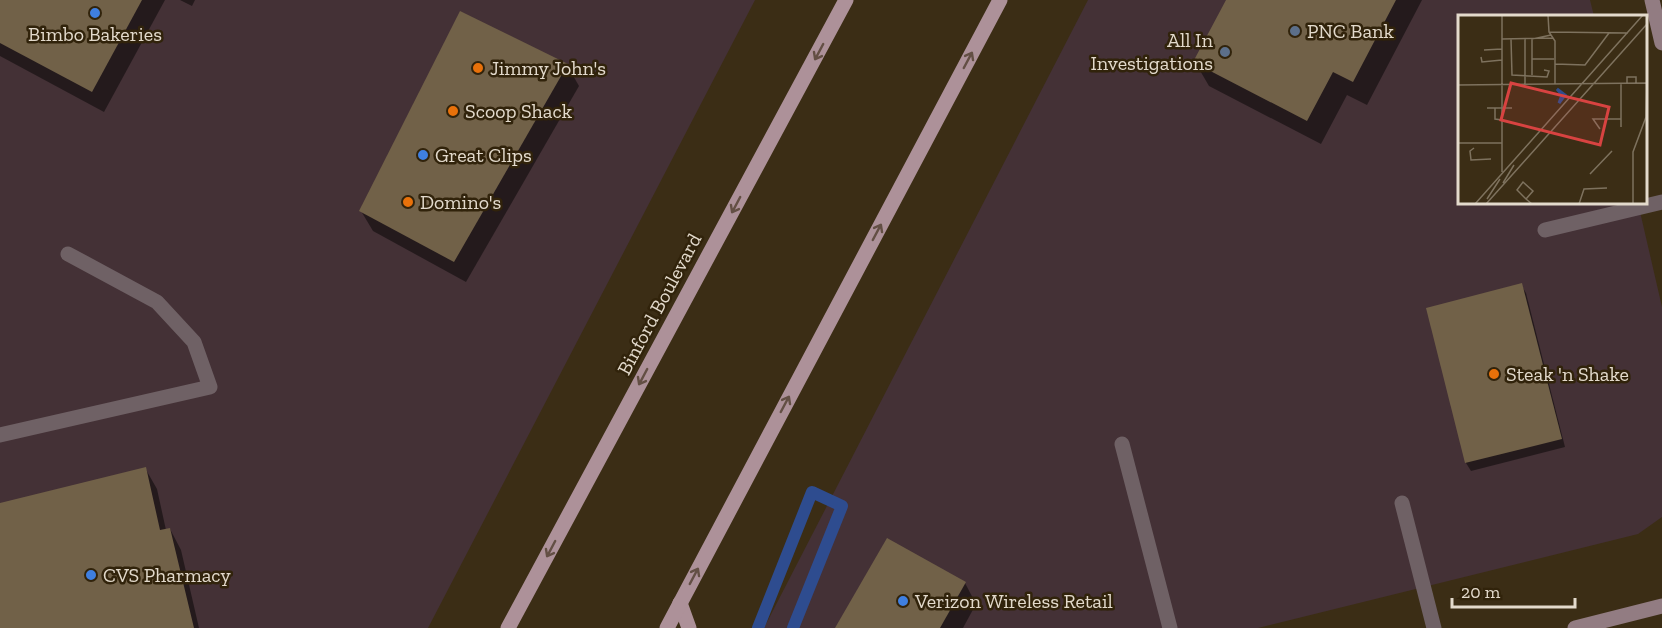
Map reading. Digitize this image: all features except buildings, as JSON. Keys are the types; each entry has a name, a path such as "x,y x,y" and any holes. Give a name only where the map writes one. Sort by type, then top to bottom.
{"main road":[{"name":"Binford Boulevard","path":"508,628 846,0"},
{"path":"667,628 1000,0"},
{"path":"1656,3 1662,43"},
{"path":"680,603 689,628"},
{"path":"1575,628 1662,606"}],"lane":[{"path":"1545,230 1662,202"},
{"path":"0,435 210,387 194,342 157,302 69,254"},
{"path":"1122,444 1170,628"},
{"path":"1402,503 1434,628"}],"shaded area":[{"path":"0,0 755,0 428,628 0,628"},
{"path":"1088,0 1590,0 1594,15 1458,15 1458,204 1638,204 1662,307 1662,517 1638,534 1258,628 764,628"}],"waterway":[{"path":"758,628 812,492 842,506 793,628"}],"place":[{"name":"Bimbo Bakeries","path":"95,13"},
{"name":"PNC Bank","path":"1295,31"},
{"name":"All In Investigations","path":"1225,52"},
{"name":"Jimmy John's","path":"478,68"},
{"name":"Scoop Shack","path":"453,111"},
{"name":"Great Clips","path":"423,155"},
{"name":"Domino's","path":"408,202"},
{"name":"Steak 'n Shake","path":"1494,374"},
{"name":"CVS Pharmacy","path":"91,575"},
{"name":"Verizon Wireless Retail","path":"903,601"}]}
